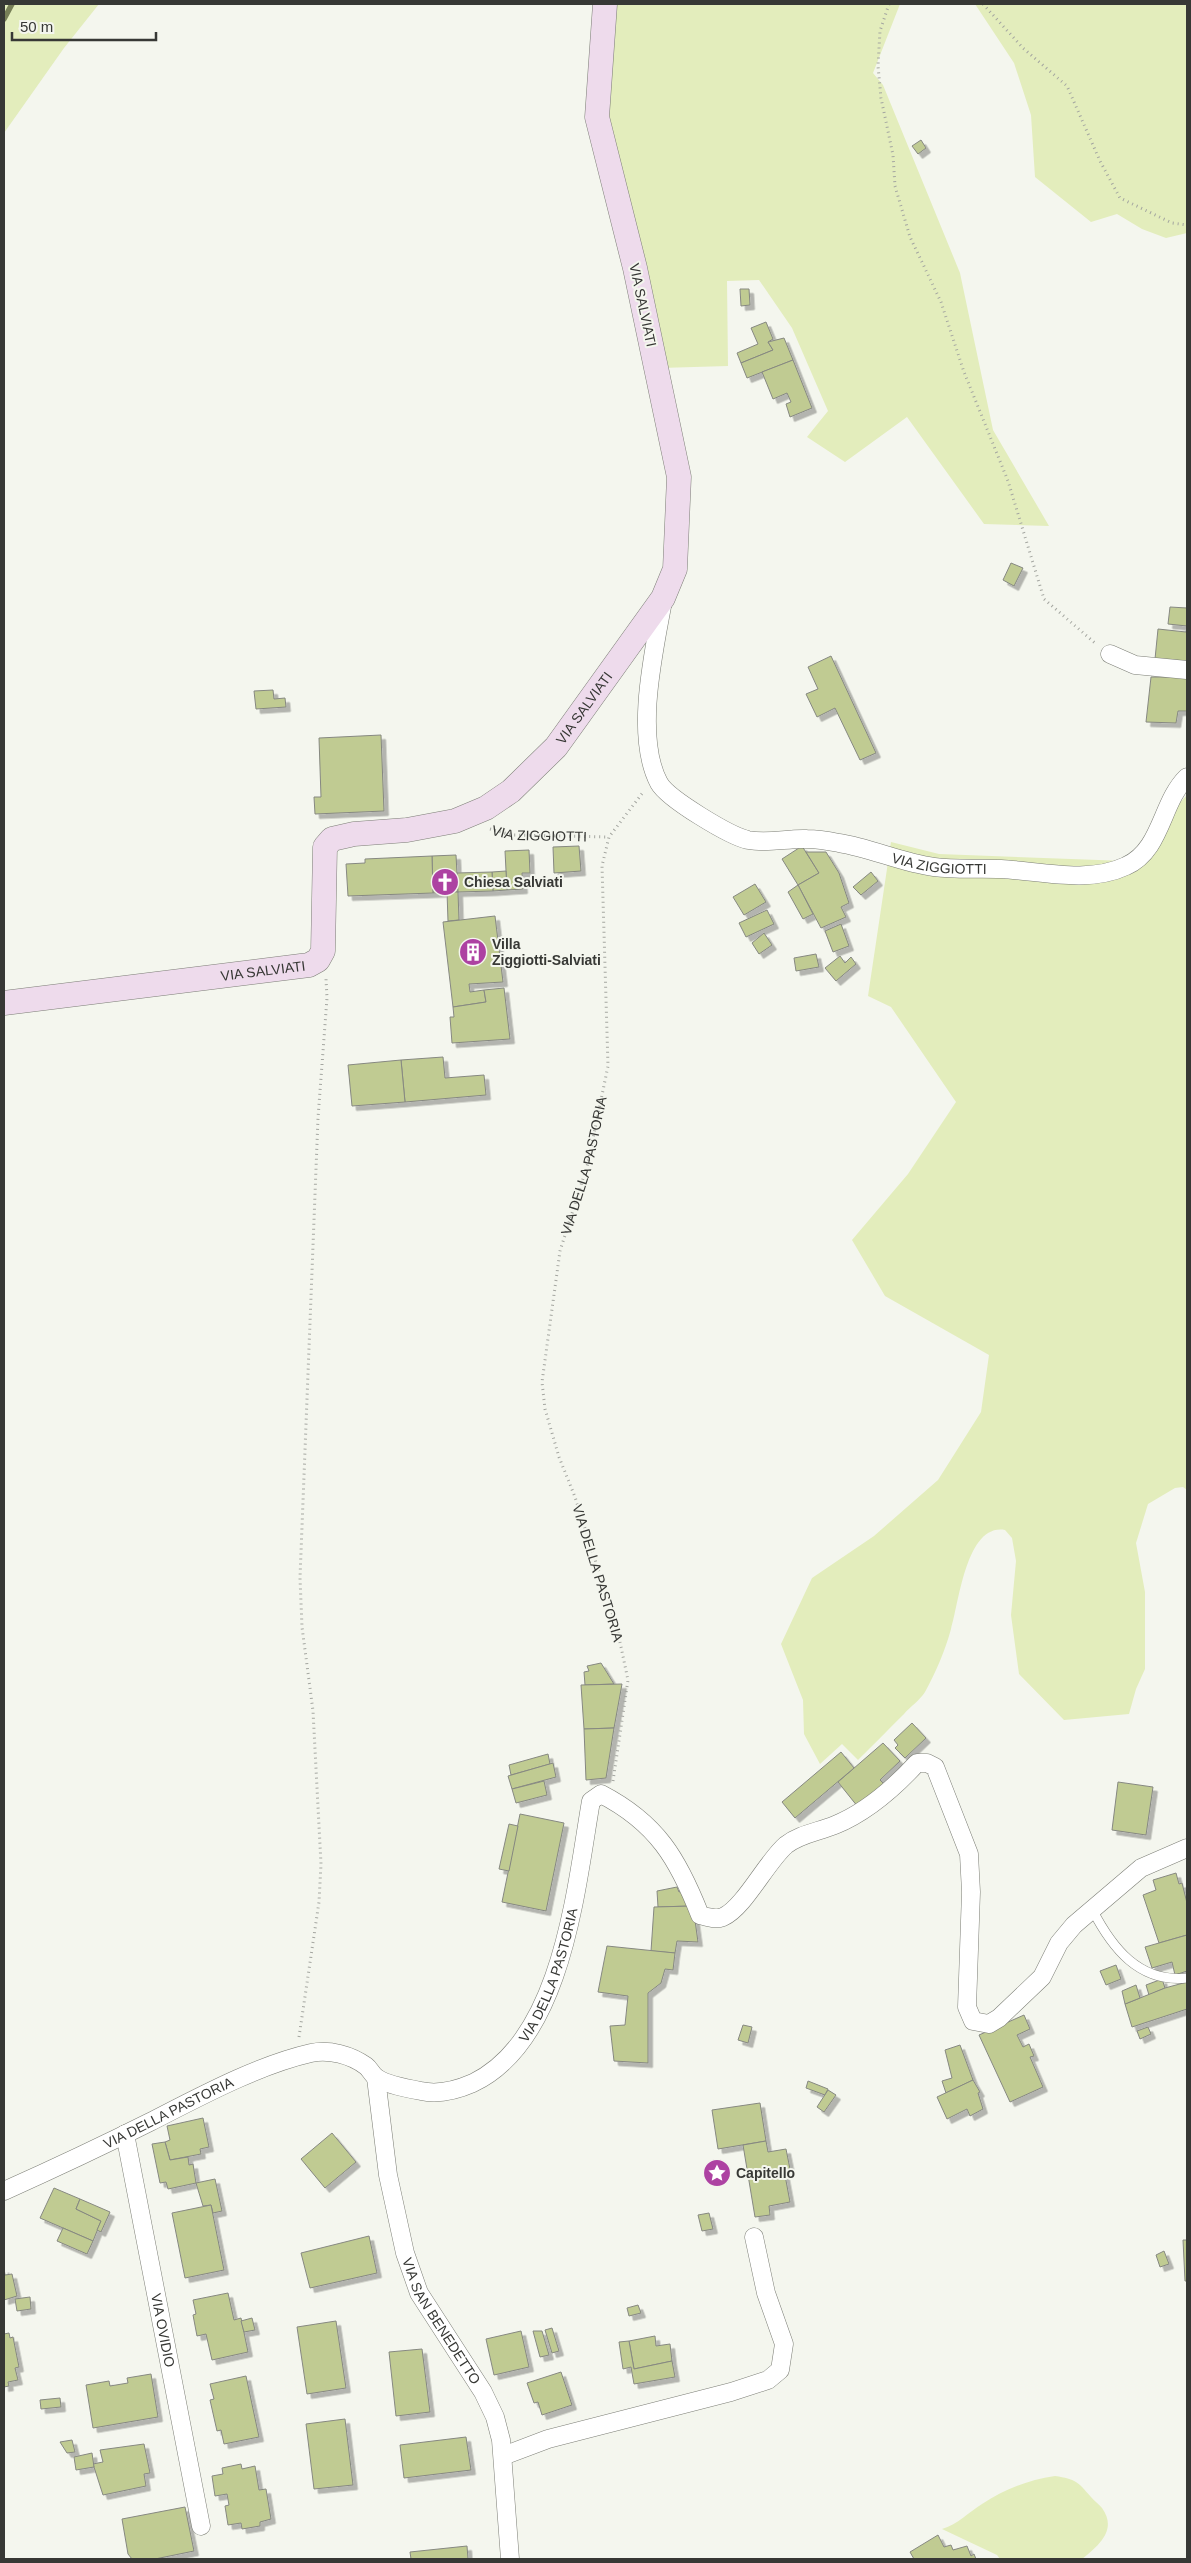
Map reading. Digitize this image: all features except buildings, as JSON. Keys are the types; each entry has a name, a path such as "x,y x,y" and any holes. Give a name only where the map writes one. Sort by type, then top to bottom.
{"street":[{"name":"VIA SALVIATI","path":"4,1003 309,965 318,960 323,951 325,847 332,840 354,834 407,830 455,821 486,808 510,791 556,747 663,598 675,569 679,477 635,268 597,118 605,4"},
{"name":"VIA ZIGGIOTTI","path":"663,598 647,699 650,755 660,784 677,801 708,821 747,839 771,842 807,838 840,843 933,867 1089,875 1127,866 1142,853 1154,840 1168,809 1187,777"},
{"path":"1110,654 1135,665 1187,670"},
{"path":"610,1798 624,1806 666,1845 680,1867 700,1915 710,1918 723,1917 733,1909 784,1846 797,1838 836,1825 862,1812 899,1782 916,1763 927,1763 935,1767 969,1854 971,1892 967,2007 973,2020 989,2024 1000,2018 1042,1977 1059,1943 1074,1925 1141,1868 1187,1848"},
{"name":"VIA DELLA PASTORIA","path":"4,2191 126,2134 201,2096 312,2052 345,2055 368,2067 376,2078 422,2092 458,2090 481,2079 500,2065 515,2049 538,2012 557,1964 570,1916 591,1801 601,1794 610,1798"},
{"name":"VIA SAN BENEDETTO","path":"376,2078 388,2175 405,2253 419,2293 483,2392 495,2417 503,2456 510,2559"},
{"name":"VIA OVIDIO","path":"126,2134 201,2526"},
{"path":"503,2456 548,2439 731,2392 768,2380 780,2370 784,2344 766,2293 754,2237"}],"lane":[{"path":"1092,1909 1112,1942 1140,1970 1175,1980 1187,1978"}],"path":[{"path":"889,4 880,31 878,66 881,98 893,155 895,186 910,236 941,302 964,372 1008,481 1044,599 1075,628 1110,654"},
{"path":"983,4 1023,48 1067,86 1120,198 1172,223 1187,225"},
{"path":"609,837 643,792 660,784"},
{"name":"VIA ZIGGIOTTI","path":"455,821 512,835 609,837"},
{"name":"VIA DELLA PASTORIA","path":"609,837 602,866 608,1066 588,1163 560,1251 542,1382 545,1409 559,1458 574,1497 617,1628 628,1680 610,1798"},
{"path":"297,2058 319,1902 321,1864 313,1711 302,1627 300,1532 309,1391 318,1118 327,984 324,974 318,968 309,965"}],"green space":[{"path":"4,4 99,4 64,48 4,133"},
{"path":"599,4 900,4 873,73 883,85 960,273 993,430 1049,526 984,524 907,417 845,462 807,437 828,411 792,328 759,280 727,281 728,366 660,368 600,146"},
{"path":"975,4 1187,4 1187,233 1166,238 1142,229 1117,214 1091,222 1035,177 1031,115 1014,63"},
{"path":"1187,795 1187,1490 1183,1487 1175,1488 1148,1504 1136,1543 1145,1592 1145,1669 1136,1689 1129,1714 1064,1720 1019,1674 1011,1615 1016,1561 1012,1538 1005,1530 992,1531 981,1539 966,1568 946,1645 923,1695 858,1760 842,1744 820,1764 804,1734 803,1700 781,1644 812,1578 874,1536 938,1480 981,1412 989,1355 885,1296 852,1240 908,1174 956,1102 891,1007 868,996 891,842 939,854 1126,861"},
{"path":"1055,2476 1068,2478 1079,2485 1101,2507 1106,2516 1108,2523 1104,2537 1082,2559 1000,2559 997,2555 942,2529 953,2525 999,2494 1035,2480"}],"waterway":[{"path":"4,19 12,4"}],"place":[{"name":"Chiesa Salviati","path":"445,882"},
{"name":"Villa Ziggiotti-Salviati","path":"473,952"},
{"name":"Capitello","path":"717,2173"}]}
